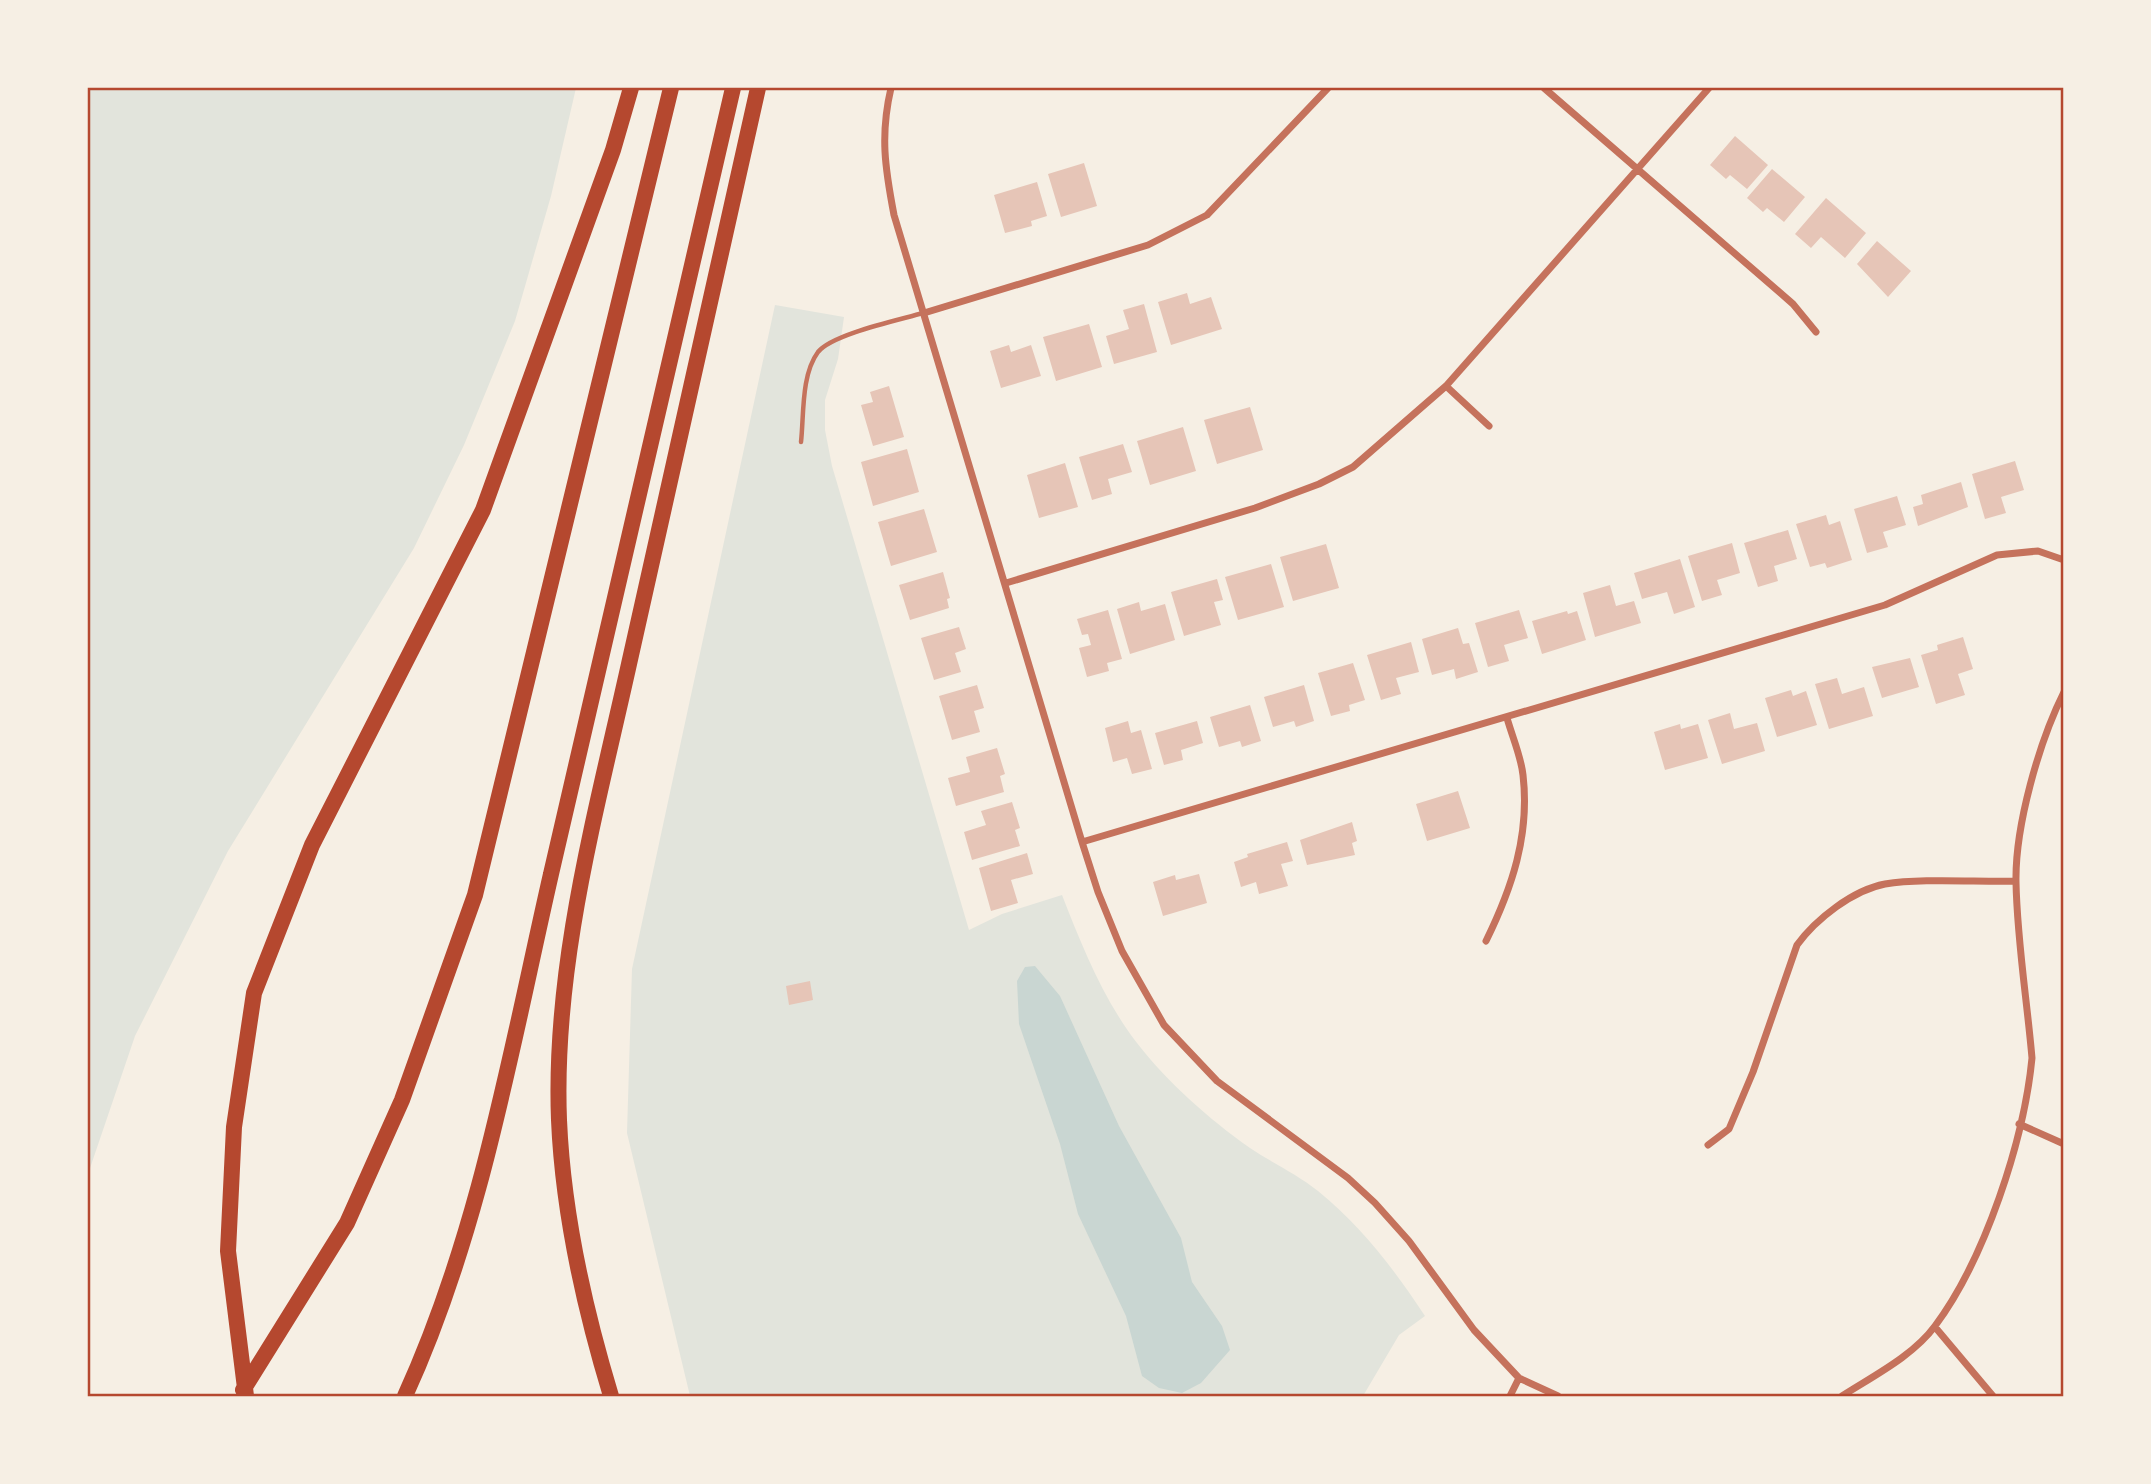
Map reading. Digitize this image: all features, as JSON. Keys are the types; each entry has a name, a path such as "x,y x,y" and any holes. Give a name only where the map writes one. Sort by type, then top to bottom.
{"highway":[{"path":"246,1396 228,1251 234,1127 254,993 312,845 483,510 613,150 631,88"},
{"path":"239,1396 347,1223 402,1100 475,895 671,88"},
{"path":"405,1396 421,1362 476,1192 733,88"},
{"path":"611,1396 586,1314 568,1211 559,1121 561,1030 572,932 603,780 758,88"}],"street":[{"path":"891,88 884,121 884,167 894,215 1082,842 1098,892 1122,951 1164,1025 1217,1081 1348,1178 1409,1241 1474,1330 1519,1378 1558,1396"},
{"path":"924,313 1149,245 1207,215 1328,88"},
{"path":"1545,88 1793,304 1816,332"},
{"path":"1006,583 1255,509 1353,467 1446,386 1709,88"},
{"path":"1446,386 1489,426"},
{"path":"1082,842 1885,606 1997,555 2038,551 2063,560"},
{"path":"1842,1396 1902,1356 1935,1327 1985,1239 2029,1085 2032,1058 2015,881 2029,792 2048,725 2063,692"},
{"path":"1486,940 1506,901 1522,842 1523,774 1507,718"},
{"path":"1708,1145 1729,1129 1754,1072 1797,945 1807,931 1835,906 1883,884 2015,881"},
{"path":"2019,1124 2063,1144"},
{"path":"1935,1327 1993,1396"},
{"path":"1510,1396 1519,1378"}],"lane":[{"path":"801,442 808,373 818,352 833,341 924,313"}],"shaded area":[{"path":"88,88 576,88 551,196 515,321 464,445 414,548 228,851 135,1036 88,1174"},
{"path":"775,305 844,317 838,359 825,400 825,430 832,466 969,930 1002,914 1062,895 1104,990 1125,1026 1149,1058 1175,1086 1219,1125 1318,1191 1349,1219 1376,1249 1425,1316 1399,1335 1363,1396 690,1396 627,1133 632,969"},
{"path":"1035,966 1060,996 1119,1126 1181,1238 1192,1282 1222,1326 1230,1350 1201,1383 1182,1393 1159,1388 1142,1376 1126,1316 1078,1214 1060,1144 1019,1024 1017,981 1025,967"}],"building":[{"path":"1735,136 1768,165 1747,189 1730,175 1726,179 1710,165"},
{"path":"1084,163 1097,206 1061,217 1048,174"},
{"path":"1772,169 1805,197 1784,222 1767,208 1763,212 1747,198"},
{"path":"1037,182 1047,216 1031,221 1032,226 1005,233 994,195"},
{"path":"1826,198 1866,233 1845,258 1821,237 1811,248 1795,234"},
{"path":"1877,241 1911,271 1888,297 1857,264"},
{"path":"1187,293 1190,304 1211,297 1222,329 1171,345 1158,302"},
{"path":"1144,304 1157,352 1114,364 1106,336 1129,329 1123,310"},
{"path":"1089,324 1102,367 1056,381 1043,337"},
{"path":"1009,345 1011,352 1031,345 1041,376 1001,388 990,351"},
{"path":"889,386 904,437 873,446 861,405 873,402 870,392"},
{"path":"1250,407 1263,450 1217,464 1204,420"},
{"path":"1183,427 1196,471 1150,485 1137,441"},
{"path":"1123,444 1132,472 1108,479 1112,494 1092,500 1079,457"},
{"path":"907,449 919,492 873,506 861,462"},
{"path":"2015,461 2024,490 2001,497 2006,513 1985,519 1972,474"},
{"path":"1065,463 1078,507 1039,518 1027,475"},
{"path":"1961,482 1968,507 1918,526 1913,507 1923,504 1921,495"},
{"path":"1897,496 1906,525 1883,532 1888,547 1867,553 1854,509"},
{"path":"924,509 937,552 891,566 878,522"},
{"path":"1826,515 1829,525 1840,521 1852,560 1827,568 1825,563 1810,567 1796,524"},
{"path":"1788,530 1797,559 1774,566 1778,581 1758,587 1744,543"},
{"path":"1732,543 1740,573 1717,580 1722,595 1702,601 1688,556"},
{"path":"1326,544 1339,588 1293,601 1280,557"},
{"path":"1680,559 1695,607 1674,614 1667,592 1642,599 1634,573"},
{"path":"1271,564 1284,607 1238,620 1225,577"},
{"path":"943,572 950,598 947,599 949,608 910,620 899,585"},
{"path":"1217,579 1223,600 1214,602 1221,625 1184,636 1171,592"},
{"path":"1610,585 1616,606 1634,601 1641,623 1595,637 1583,593"},
{"path":"1139,602 1141,611 1165,604 1175,640 1130,654 1117,609"},
{"path":"1108,610 1122,659 1107,663 1109,671 1087,677 1079,648 1091,645 1088,634 1082,635 1077,619"},
{"path":"1519,610 1528,638 1504,645 1509,661 1488,667 1475,623"},
{"path":"1567,611 1568,614 1577,611 1586,640 1542,654 1532,621"},
{"path":"959,627 966,649 955,653 961,672 934,680 921,638"},
{"path":"1458,628 1463,644 1469,643 1478,672 1456,679 1454,669 1432,675 1422,639"},
{"path":"1963,637 1973,669 1958,674 1965,695 1936,704 1921,655 1938,650 1937,645"},
{"path":"1411,642 1419,672 1396,678 1401,694 1381,700 1367,655"},
{"path":"1910,658 1919,687 1882,698 1872,667"},
{"path":"1353,663 1365,700 1349,705 1350,711 1331,716 1318,673"},
{"path":"1837,678 1842,694 1864,687 1873,716 1829,729 1815,684"},
{"path":"977,685 984,708 974,711 980,732 952,740 939,696"},
{"path":"1304,685 1314,721 1296,727 1294,721 1273,727 1264,697"},
{"path":"1791,690 1793,696 1806,691 1817,725 1777,737 1765,698"},
{"path":"1250,705 1261,741 1242,747 1240,741 1219,747 1210,717"},
{"path":"1730,713 1734,729 1757,723 1765,751 1722,764 1708,720"},
{"path":"1128,721 1131,733 1141,730 1152,769 1132,774 1127,758 1113,762 1105,728"},
{"path":"1197,721 1203,743 1181,750 1183,760 1164,765 1155,733"},
{"path":"1680,724 1681,729 1698,724 1708,758 1665,770 1654,732"},
{"path":"997,748 1005,774 1000,776 1004,792 956,806 948,778 970,772 966,757"},
{"path":"1458,791 1470,828 1427,841 1416,804"},
{"path":"1012,802 1020,828 1015,830 1020,846 972,860 964,832 986,825 981,811"},
{"path":"1352,822 1357,841 1352,843 1355,855 1307,865 1300,840"},
{"path":"1287,842 1293,861 1281,864 1288,886 1259,894 1256,882 1241,887 1234,862 1248,857 1247,854"},
{"path":"1027,853 1033,874 1011,880 1018,903 991,911 979,868"},
{"path":"1199,874 1207,903 1163,916 1153,882 1175,875 1176,880"},
{"path":"810,981 813,1000 789,1005 786,986"}]}
